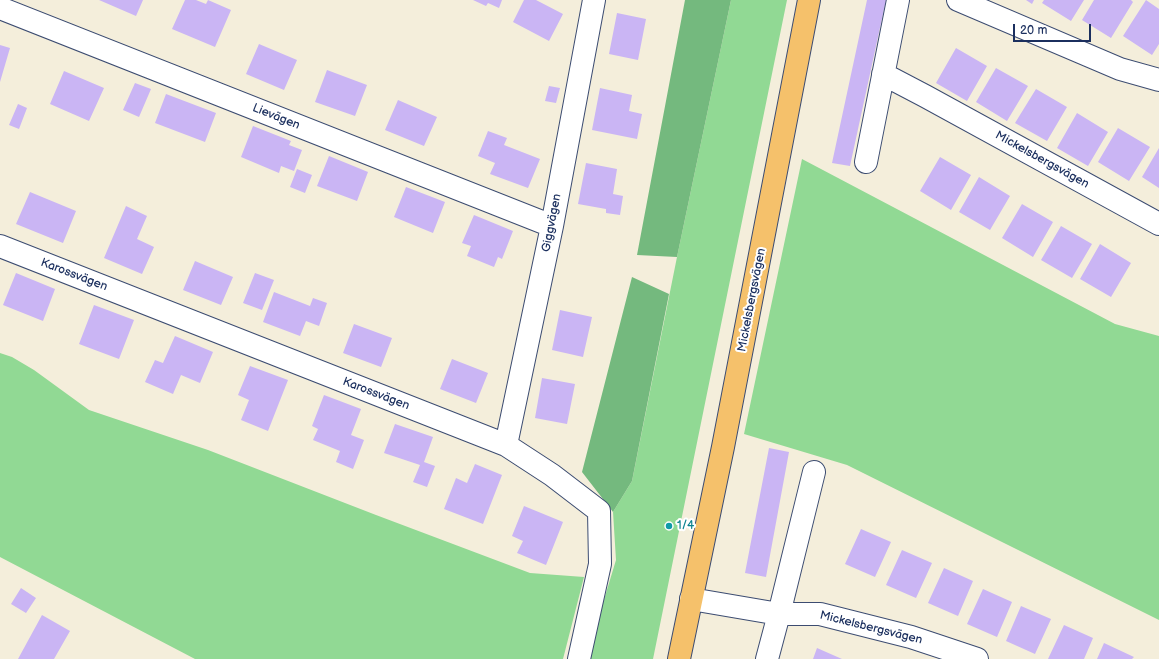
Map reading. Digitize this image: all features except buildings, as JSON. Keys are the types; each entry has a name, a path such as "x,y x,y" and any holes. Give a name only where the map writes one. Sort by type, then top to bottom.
{"main road":[{"name":"Mickelsbergsvägen","path":"679,659 725,439 809,0"}],"street":[{"name":"Giggvägen","path":"506,445 552,226 594,0"},
{"path":"866,162 898,0"},
{"path":"958,0 1120,69 1159,80"},
{"name":"Lievägen","path":"0,8 552,226"},
{"name":"Mickelsbergsvägen","path":"883,74 1159,224"},
{"name":"Karossvägen","path":"0,246 506,445 552,475 599,511 600,564 579,659"},
{"path":"767,659 814,472"},
{"name":"Mickelsbergsvägen","path":"691,599 779,614 820,614 911,637 977,659"}],"green space":[{"path":"685,0 731,0 677,257 637,255"},
{"path":"731,0 787,0 653,659 586,659 616,560 613,512 632,481"},
{"path":"802,159 1115,324 1159,336 1159,620 847,465 744,434"},
{"path":"632,277 669,294 632,481 613,512 582,472"},
{"path":"0,353 12,357 34,370 89,410 208,450 530,573 584,577 563,659 195,659 0,557"}],"place":[{"name":"1/4","path":"669,526"}]}
